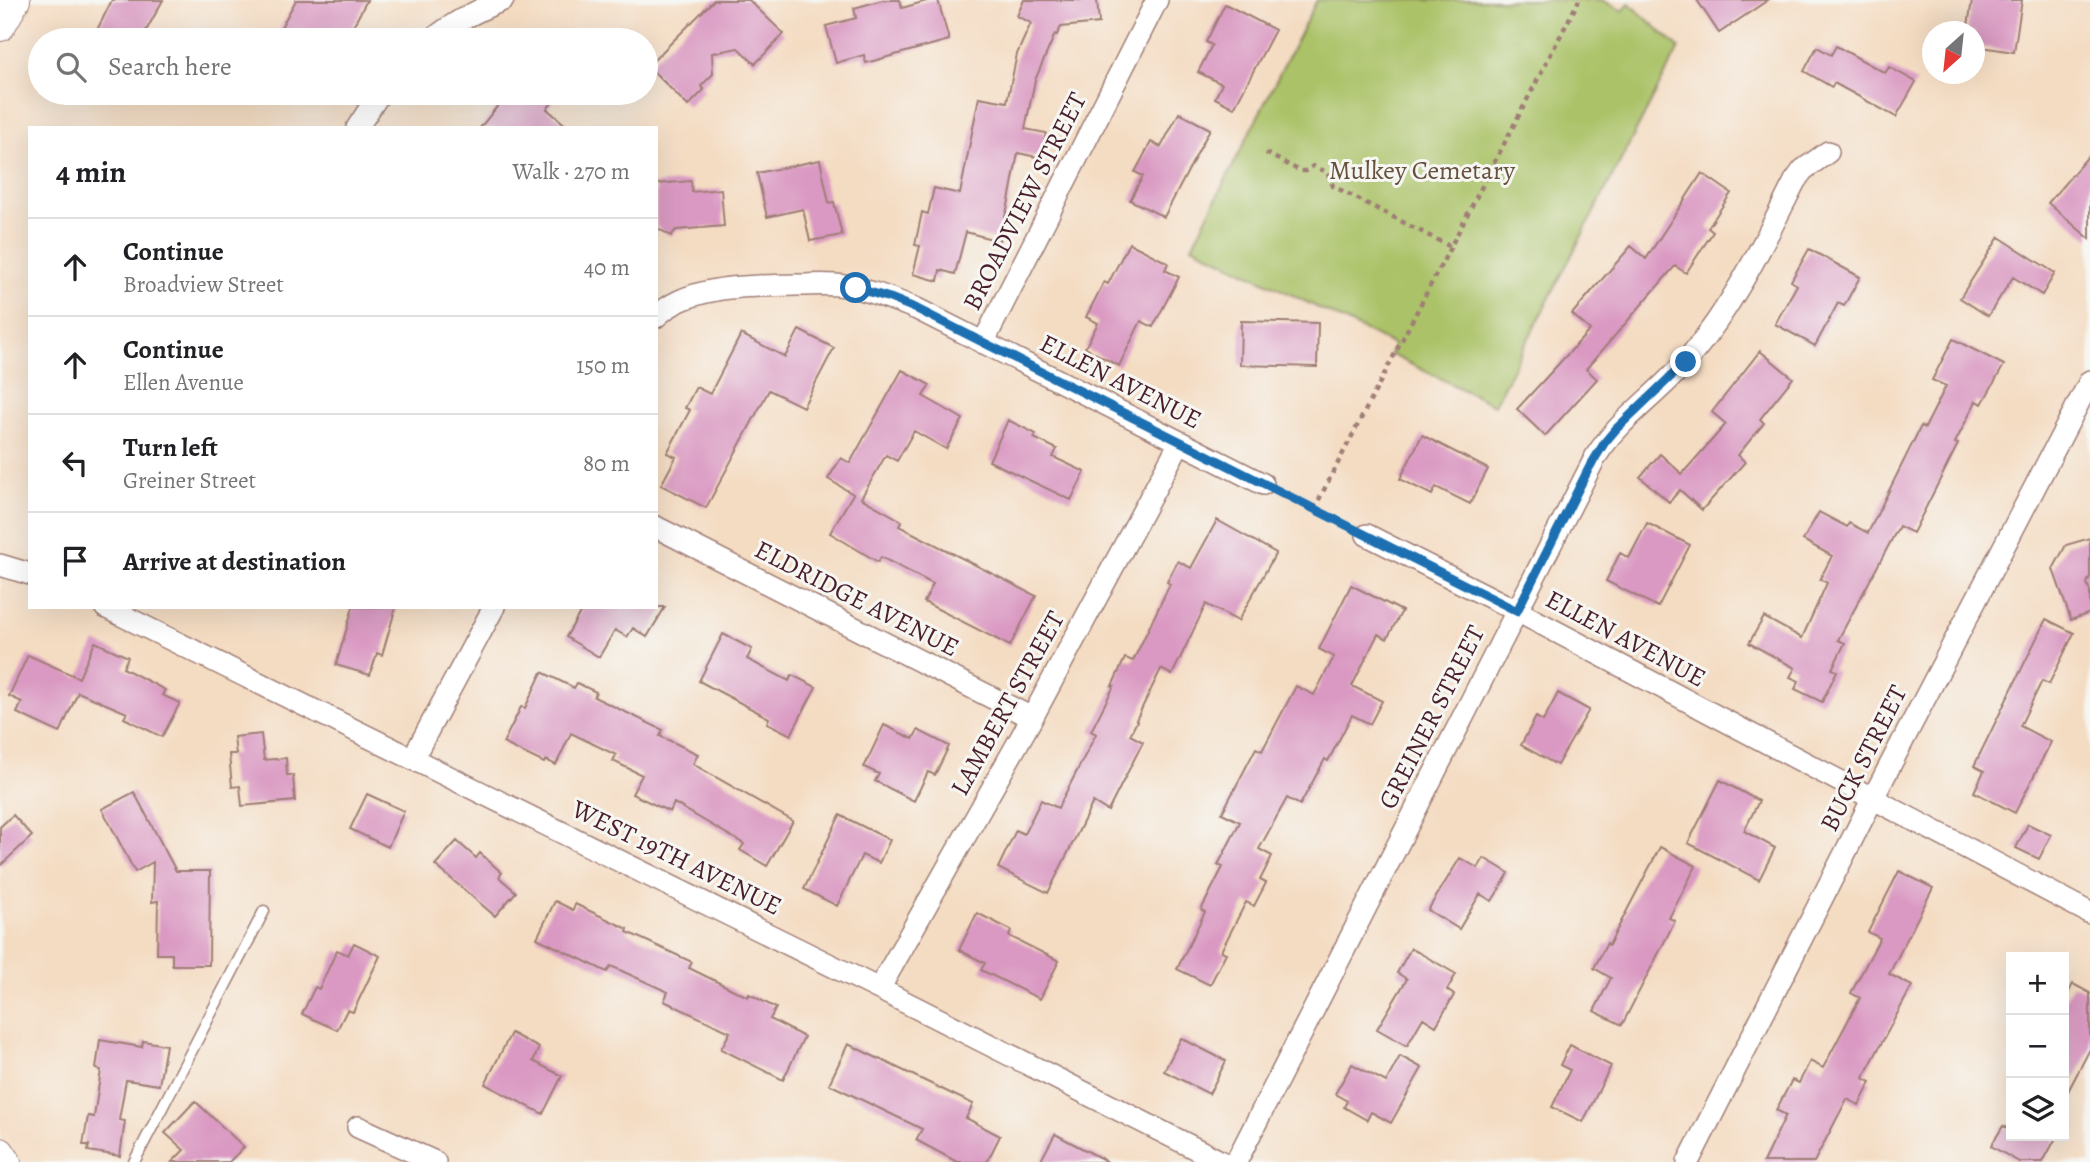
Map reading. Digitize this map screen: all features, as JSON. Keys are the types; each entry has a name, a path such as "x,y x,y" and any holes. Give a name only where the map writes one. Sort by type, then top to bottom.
{"street":[{"path":"0,26 15,0"},
{"path":"449,28 503,0"},
{"name":"BROADVIEW STREET","path":"658,316 691,296 712,291 782,285 841,285 890,298 983,342 1157,0"},
{"path":"358,126 372,105"},
{"name":"GREINER STREET","path":"1236,1162 1589,468 1616,429 1686,362 1713,329 1746,277 1795,181 1812,162 1828,152"},
{"name":"ELLEN AVENUE","path":"983,342 1263,484"},
{"name":"BUCK STREET","path":"1688,1162 2090,381"},
{"name":"LAMBERT STREET","path":"879,989 1032,718 1180,442"},
{"name":"ELDRIDGE AVENUE","path":"658,528 1032,718"},
{"name":"ELLEN AVENUE","path":"1367,535 1517,611 2090,914"},
{"path":"0,565 28,573"},
{"name":"WEST 19TH AVENUE","path":"109,609 879,989 1222,1162"},
{"path":"413,758 493,609"},
{"path":"358,1127 435,1162"},
{"path":"0,1153 6,1162"}],"lane":[{"path":"134,1162 264,911"}],"path":[{"path":"1314,509 1579,0"},
{"path":"1266,153 1300,171 1316,166 1328,172 1333,186 1451,247"},
{"path":"1263,484 1367,535"}],"green space":[{"name":"Mulkey Cemetary","path":"1317,0 1602,0 1623,11 1629,3 1679,48 1494,405 1390,354 1394,345 1192,246"}],"building":[{"path":"112,0 163,0 148,28 98,28"},
{"path":"296,0 367,0 352,28 281,28"},
{"path":"714,0 749,0 784,34 755,64 738,48 712,53 713,74 701,86 704,90 688,106 658,76 658,56"},
{"path":"883,0 900,0 902,8 938,0 949,40 866,63 864,55 836,63 826,26 856,18 854,8"},
{"path":"1024,0 1097,0 1099,23 1061,27 1057,35 1055,34 1035,80 1025,129 1046,133 1041,158 1018,153 999,241 966,232 955,274 940,270 938,281 913,274 920,246 915,245 922,212 928,214 934,188 960,194 979,97 1007,102 1017,54 1031,23 1017,16"},
{"path":"1697,0 1768,0 1719,33"},
{"path":"1972,0 2022,0 2014,52 1985,48 1985,21 1969,21"},
{"path":"1225,4 1275,30 1234,108 1215,98 1222,84 1198,72 1212,45 1206,42"},
{"path":"1836,46 1885,73 1889,67 1916,82 1896,117 1834,83 1832,87 1804,71 1817,47 1831,55"},
{"path":"498,105 550,105 547,109 567,126 482,126"},
{"path":"1179,113 1210,129 1164,217 1130,200 1143,176 1135,172 1151,142 1161,147"},
{"path":"2090,154 2090,239 2048,203"},
{"path":"820,160 829,203 834,202 842,235 810,241 803,209 767,217 757,173"},
{"path":"1702,173 1731,193 1708,228 1713,232 1686,273 1675,266 1586,369 1597,379 1545,436 1517,409 1590,330 1572,314 1631,246 1646,259"},
{"path":"691,181 692,192 721,189 724,226 676,230 671,236 658,228 658,184"},
{"path":"1999,237 2055,273 2042,295 2013,277 1988,316 1960,298"},
{"path":"1129,243 1168,263 1165,270 1179,277 1153,327 1141,321 1119,366 1085,348 1098,323 1086,317 1104,282 1108,284"},
{"path":"1809,249 1860,277 1844,306 1838,303 1815,346 1775,324 1797,285 1791,281"},
{"path":"1241,321 1318,323 1317,367 1240,365"},
{"path":"799,330 834,348 803,407 769,390 706,508 661,485 676,457 667,453 690,410 685,408 696,387 710,394 741,334 785,357"},
{"path":"1953,339 2004,365 1982,404 1976,401 1955,443 1958,444 1913,533 1899,526 1838,640 1845,643 1832,669 1837,671 1822,702 1795,689 1799,681 1790,677 1795,668 1749,643 1764,617 1802,638 1827,583 1820,579 1832,556 1803,540 1819,512 1847,527 1849,523 1868,533 1921,426 1925,428 1946,386 1932,380"},
{"path":"1760,351 1793,378 1760,419 1764,423 1738,455 1745,462 1702,510 1680,490 1669,502 1640,477 1660,454 1682,474 1726,424 1712,412"},
{"path":"902,370 930,385 923,396 963,419 946,449 914,431 897,461 886,455 861,498 902,521 899,526 1036,596 1010,646 924,602 933,584 881,557 878,562 830,533 853,494 828,479 841,458 850,463"},
{"path":"1008,420 1036,434 1034,438 1057,449 1053,457 1085,472 1071,500 989,461"},
{"path":"1422,435 1488,469 1470,504 1436,487 1432,495 1400,479"},
{"path":"1217,520 1276,553 1238,621 1206,604 1172,675 1161,669 1136,720 1130,735 1143,742 1108,811 1093,802 1048,893 998,868 1016,830 1024,834 1041,800 1058,808 1096,734 1091,731 1125,658 1133,661 1170,584 1167,582 1178,561 1191,568"},
{"path":"1647,523 1690,545 1658,607 1606,581 1620,553 1629,558"},
{"path":"2090,538 2090,577 2087,583 2090,613 2071,620 2053,569 2066,545"},
{"path":"1351,585 1402,611 1387,639 1378,634 1352,686 1382,701 1370,724 1352,715 1328,761 1325,759 1300,805 1287,798 1259,849 1272,856 1260,880 1266,883 1254,906 1246,902 1221,951 1226,953 1210,985 1177,969 1205,912 1201,910 1223,867 1218,865 1240,822 1222,813 1256,748 1262,751 1296,686 1314,695 1334,657 1319,649"},
{"path":"665,607 647,637 633,628 627,637 615,630 599,657 566,637 581,611 578,609"},
{"path":"352,609 395,609 382,655 377,653 370,675 336,665"},
{"path":"2046,619 2074,633 2049,684 2042,681 2020,726 2051,742 2015,813 1974,792 1984,771 1974,766"},
{"path":"723,634 752,649 747,659 789,681 792,675 816,687 791,735 767,723 769,718 699,681"},
{"path":"95,642 128,657 123,668 165,690 162,695 180,703 162,737 124,718 127,713 78,692 60,733 17,713 22,702 9,696 28,655 79,678"},
{"path":"542,672 574,688 577,683 596,692 594,697 663,730 660,736 698,754 693,764 793,821 767,866 740,850 744,844 674,803 670,812 632,794 642,775 613,761 616,755 571,733 556,765 546,760 544,763 503,743 521,707 525,708"},
{"path":"1558,693 1589,710 1557,765 1521,745 1536,717 1543,721"},
{"path":"884,725 913,739 918,730 949,746 935,775 928,772 914,801 875,781 879,774 864,767"},
{"path":"261,734 264,760 286,758 287,775 293,775 295,801 242,806 240,786 232,787 229,754 236,754 234,737"},
{"path":"1720,780 1759,801 1744,831 1775,848 1759,880 1688,843"},
{"path":"134,792 176,871 210,871 209,965 172,965 172,954 157,954 158,901 152,902 153,862 135,872 102,809"},
{"path":"367,794 404,811 388,847 350,829"},
{"path":"13,815 32,836 0,866 0,827"},
{"path":"840,815 890,840 879,863 862,855 837,906 804,889"},
{"path":"2028,824 2051,835 2039,859 2016,848"},
{"path":"457,841 476,858 480,853 502,873 499,877 516,892 495,916 435,865"},
{"path":"1660,847 1696,866 1669,918 1675,921 1622,1025 1594,1011 1611,978 1594,968 1607,943 1609,945"},
{"path":"1460,858 1478,868 1484,858 1509,873 1492,901 1480,894 1459,929 1428,910"},
{"path":"1899,871 1933,888 1889,974 1912,986 1863,1078 1871,1082 1859,1105 1847,1099 1814,1162 1763,1162 1786,1115 1776,1110 1792,1080 1799,1083 1810,1061 1823,1068 1860,998 1851,993 1880,938 1868,932"},
{"path":"555,901 573,910 575,904 628,929 627,932 692,962 689,968 776,1008 770,1019 804,1037 783,1080 721,1049 730,1032 664,1001 668,992 611,966 607,972 537,938"},
{"path":"977,913 1011,930 1009,936 1059,961 1040,999 981,970 985,963 959,950"},
{"path":"354,943 380,956 353,1012 347,1010 337,1030 302,1014 315,987 319,989 337,950 348,955"},
{"path":"1411,948 1456,974 1447,990 1454,995 1436,1026 1423,1018 1407,1046 1377,1029 1407,979 1397,973"},
{"path":"2073,984 2090,993 2090,1049 2069,1089 2069,1015 2069,992"},
{"path":"511,1033 539,1048 533,1061 562,1076 543,1114 485,1084"},
{"path":"1181,1038 1226,1061 1209,1094 1164,1071"},
{"path":"100,1040 142,1047 143,1041 166,1045 159,1085 126,1080 119,1120 125,1121 120,1156 88,1151 89,1145 83,1145 88,1116 94,1117 101,1070 96,1069"},
{"path":"848,1044 973,1104 966,1118 1000,1136 987,1162 957,1162 916,1140 922,1129 829,1084"},
{"path":"1570,1045 1611,1066 1583,1122 1552,1107 1570,1070 1560,1065"},
{"path":"1400,1056 1422,1068 1391,1123 1371,1112 1367,1120 1344,1107 1347,1101 1335,1094 1352,1064 1386,1082"},
{"path":"195,1101 244,1147 229,1162 172,1162 184,1150 165,1133"},
{"path":"2003,1126 2006,1128 2006,1141 2054,1141 2043,1162 2019,1162 1991,1146"},
{"path":"1055,1134 1108,1162 1040,1162"}],"route":[{"path":"856,288 917,309 1517,611 1589,468 1605,442 1686,362"}]}
